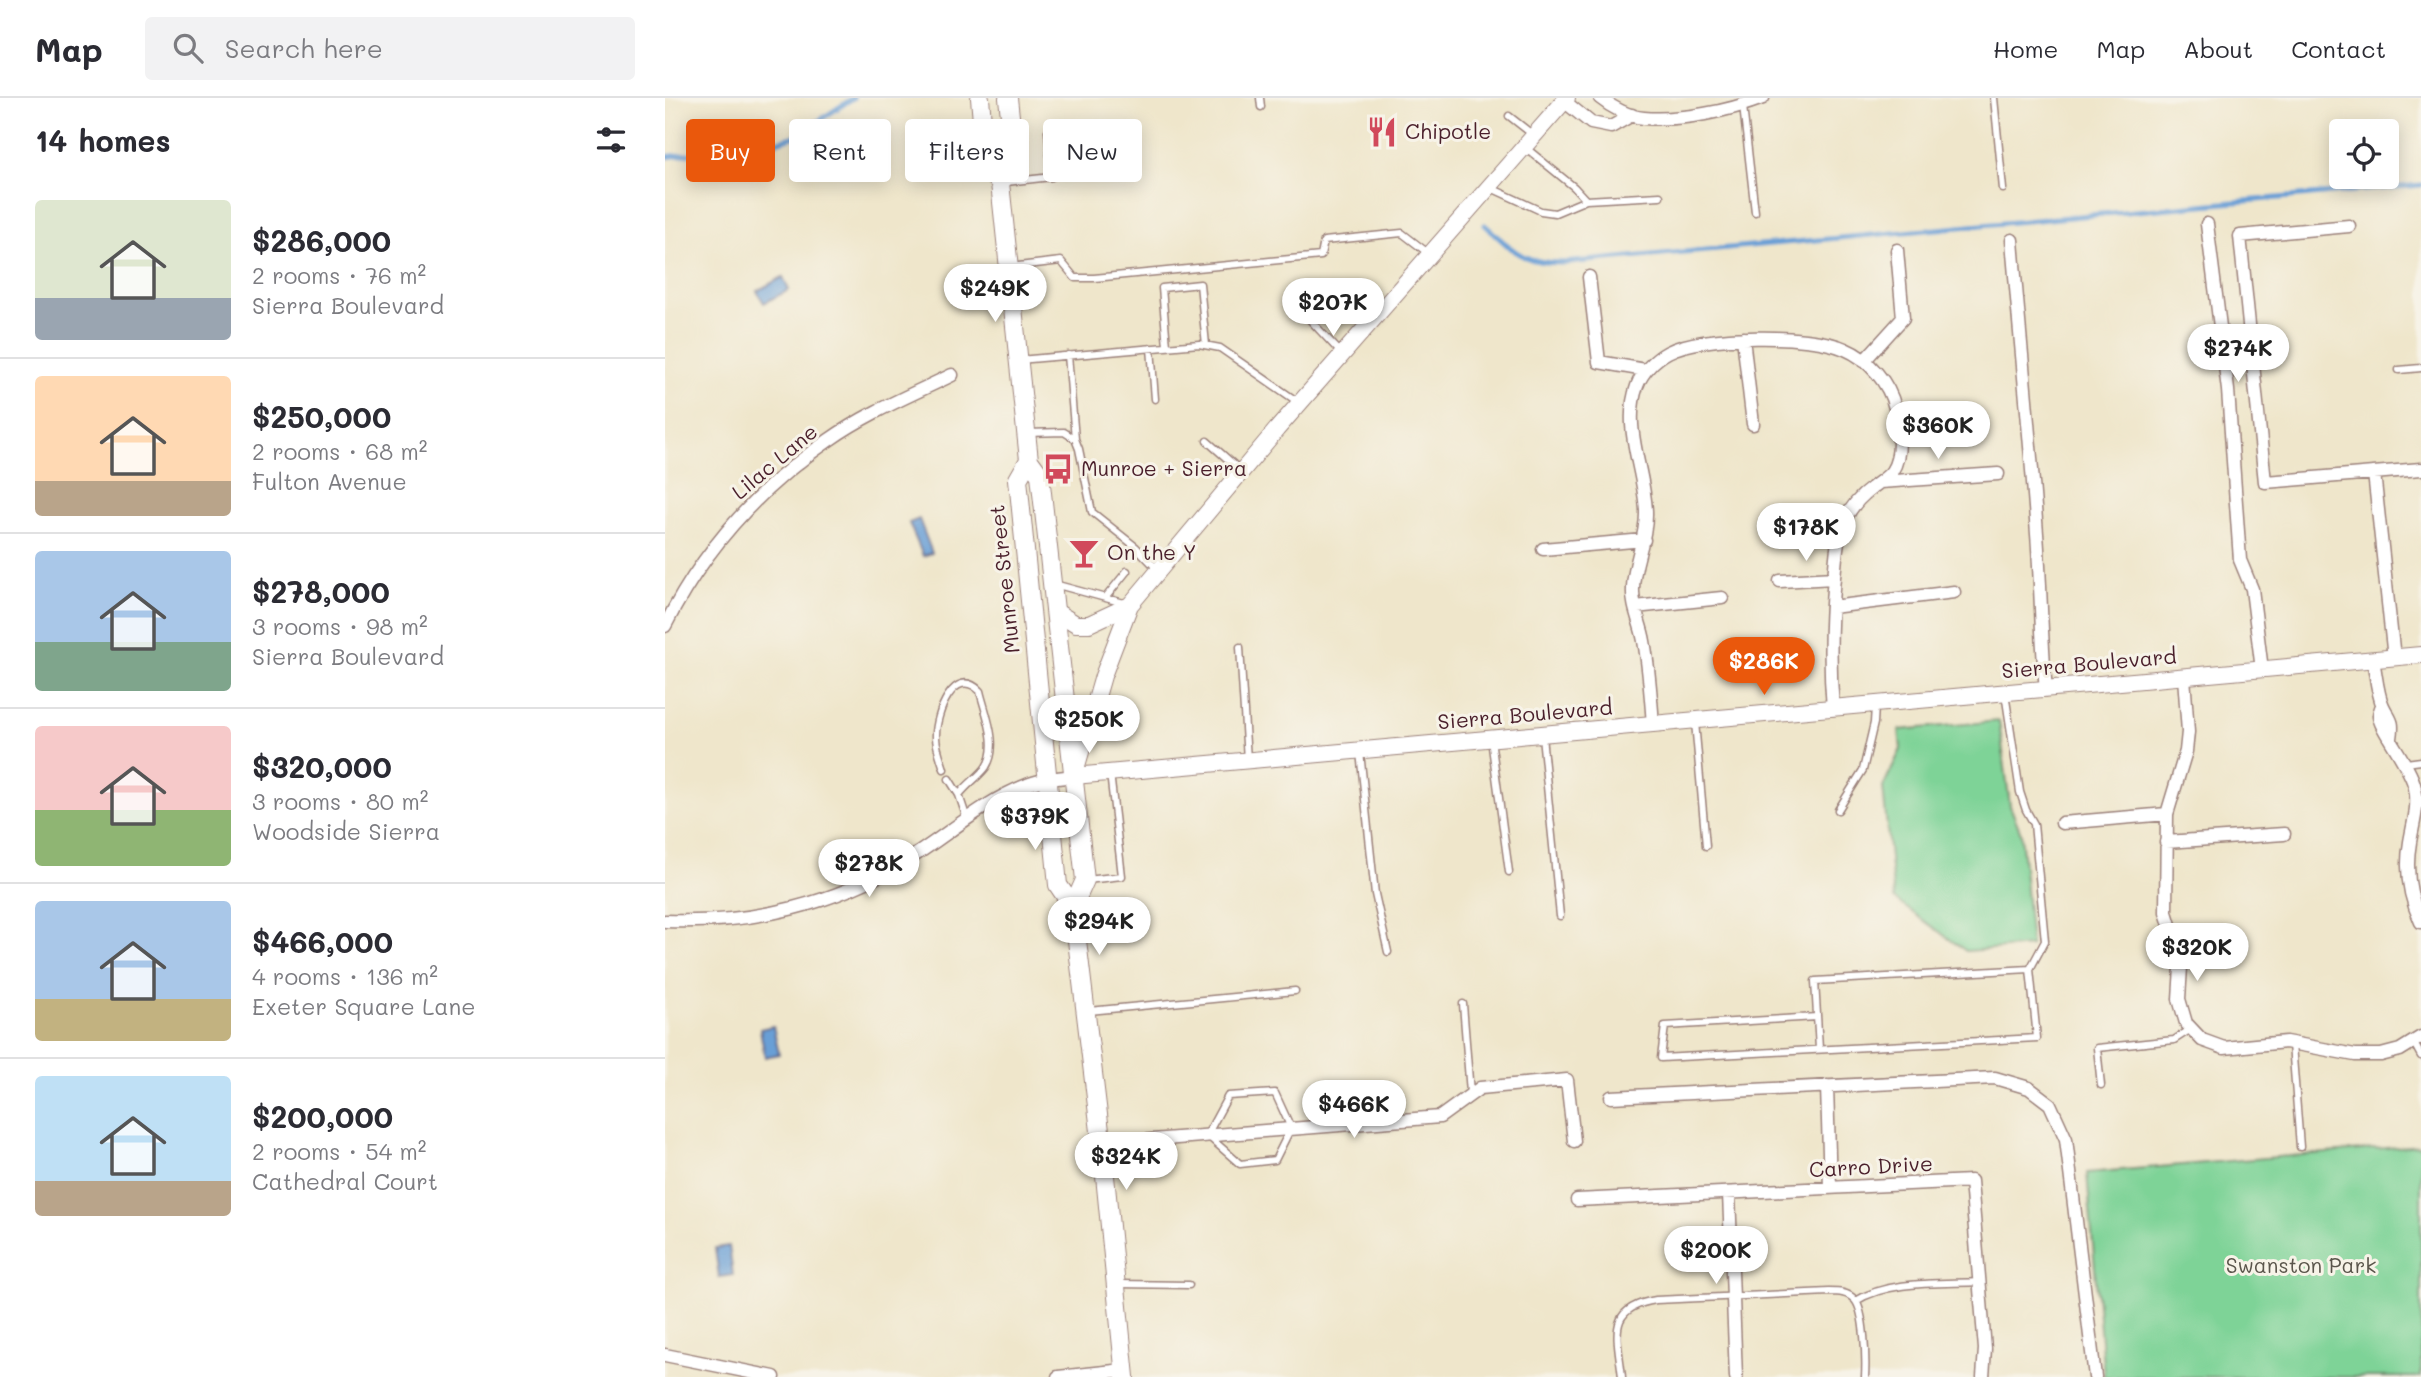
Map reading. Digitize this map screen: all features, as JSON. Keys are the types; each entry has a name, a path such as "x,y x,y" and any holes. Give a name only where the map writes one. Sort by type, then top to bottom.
{"main road":[{"name":"Munroe Street","path":"980,98 986,167 1000,183 1029,460 1040,475 1085,880"},
{"path":"1000,183 1015,163 1009,98"},
{"name":"Munroe Street","path":"1029,460 1018,479 1047,779 1058,885 1073,908"},
{"path":"1085,880 1073,908 1102,1144 1125,1374"}],"street":[{"path":"1600,98 1609,106 1642,118 1673,117 1743,106 1763,98"},
{"path":"1074,776 1103,676 1131,605 1242,471 1565,100 1591,123 1611,127 1632,114"},
{"path":"2207,224 2228,390 2240,560 2252,589 2262,670"},
{"path":"2349,226 2240,236 2265,482 2421,469"},
{"path":"2012,240 2038,544 2046,690"},
{"path":"1864,361 1903,318 1897,250"},
{"path":"1589,277 1598,362 1646,370"},
{"path":"1743,338 1753,424"},
{"path":"1653,725 1646,650 1633,589 1644,540 1646,514 1630,417 1631,403 1637,383 1646,370 1669,351 1686,345 1743,338 1791,338 1827,342 1847,349 1879,375 1894,406 1898,428 1897,460 1893,470 1859,499 1848,513 1838,545 1830,668 1833,709"},
{"name":"Lilac Lane","path":"666,620 703,563 732,526 790,469 859,421 952,375"},
{"path":"2374,473 2393,658"},
{"path":"1880,482 1998,474"},
{"path":"1543,549 1644,540"},
{"path":"1780,581 1834,578"},
{"path":"1832,607 1954,592"},
{"path":"1635,607 1722,598"},
{"path":"1055,611 1076,624 1090,624 1131,605"},
{"name":"Sierra Boulevard","path":"665,921 709,921 754,916 838,896 909,859 993,801 1028,784 1047,779 1110,771 2421,655"},
{"path":"2373,660 2382,705 2378,716 2382,729 2406,762 2416,789 2416,811 2409,845 2409,885 2421,922"},
{"path":"2184,677 2188,732 2186,751 2167,814 2166,912 2181,967 2181,1010 2191,1029 2202,1040 2224,1048 2274,1042 2292,1043 2367,1056 2400,1050 2417,1040"},
{"path":"2062,823 2167,814"},
{"path":"2167,842 2284,834"},
{"path":"1611,1097 1995,1078 2029,1088 2050,1104 2066,1139 2095,1377"},
{"path":"1102,1144 1440,1116 1480,1088 1567,1080 1574,1141"},
{"path":"1827,1086 1829,1188"},
{"name":"Carro Drive","path":"1577,1200 1971,1181 1985,1349 1983,1377"},
{"path":"1729,1193 1736,1377"},
{"path":"665,1355 774,1377"},
{"path":"1058,1377 1125,1374"}],"lane":[{"path":"1260,98 1261,107"},
{"path":"1994,98 2003,190"},
{"path":"1743,106 1755,212"},
{"path":"1509,116 1529,141 1586,200"},
{"path":"1000,183 1043,178"},
{"path":"1489,187 1541,211 1555,213 1586,200 1660,196"},
{"path":"1008,268 1061,261 1075,278 1094,278 1321,256 1324,241 1402,233 1430,254"},
{"path":"1167,346 1162,288 1200,284 1206,345"},
{"path":"1311,321 1342,355"},
{"path":"1018,360 1167,346 1206,345 1220,348 1300,403"},
{"path":"1151,348 1155,399"},
{"path":"1067,355 1075,439 1092,512 1136,547 1159,572"},
{"path":"2399,370 2421,368"},
{"path":"1025,433 1064,432 1075,439"},
{"path":"1207,441 1242,471"},
{"path":"1106,597 1127,571"},
{"path":"1052,583 1131,605"},
{"path":"1240,647 1247,760"},
{"path":"944,769 936,738 937,722 945,699 953,688 959,683 967,683 980,691 992,740 992,752 983,770 960,795"},
{"path":"1817,1017 1665,1026 1661,1058 2037,1038 2030,969 2045,941 2042,905 2034,824 2020,792 2004,693"},
{"path":"1838,810 1863,770 1874,723 1875,704"},
{"path":"1695,721 1706,846"},
{"path":"1542,734 1560,916"},
{"path":"1491,739 1509,872"},
{"path":"1360,750 1375,894 1388,952"},
{"path":"2406,762 2421,761"},
{"path":"1085,880 1122,876 1110,771"},
{"path":"949,779 960,795 967,819"},
{"path":"1819,1049 1815,981 2030,969"},
{"path":"1087,1011 1295,991"},
{"path":"1463,1004 1470,1095"},
{"path":"2101,1085 2097,1048 2174,1040 2191,1029"},
{"path":"2417,1040 2421,1056"},
{"path":"2292,1043 2300,1147"},
{"path":"1310,1127 1333,1088 1369,1086 1399,1120"},
{"path":"1275,1093 1291,1128 1275,1160 1240,1164 1207,1135 1228,1096 1275,1093"},
{"path":"1856,1301 1869,1292 1887,1288 1979,1282"},
{"path":"1115,1284 1189,1285"},
{"path":"1622,1377 1618,1326 1621,1318 1632,1306 1656,1300 1836,1292 1848,1294 1856,1301 1860,1314 1865,1377"}],"green space":[{"path":"1999,721 2010,806 2021,833 2031,946 1966,951 1894,899 1883,787 1901,749 1899,730"},
{"name":"Swanston Park","path":"2421,1145 2421,1377 2104,1377 2087,1173"}],"water":[{"path":"783,277 789,290 764,303 757,291"},
{"path":"919,519 932,553 923,556 909,523"},
{"path":"773,1026 779,1054 765,1057 760,1029"},
{"path":"729,1246 733,1275 719,1277 715,1248"}],"waterway":[{"path":"665,157 769,144 796,136 853,98"},
{"path":"1485,225 1528,258 1564,263 2421,185"}],"place":[{"name":"Chipotle","path":"1382,132"},
{"name":"Munroe + Sierra","path":"1058,469"},
{"name":"On the Y","path":"1084,553"}]}
